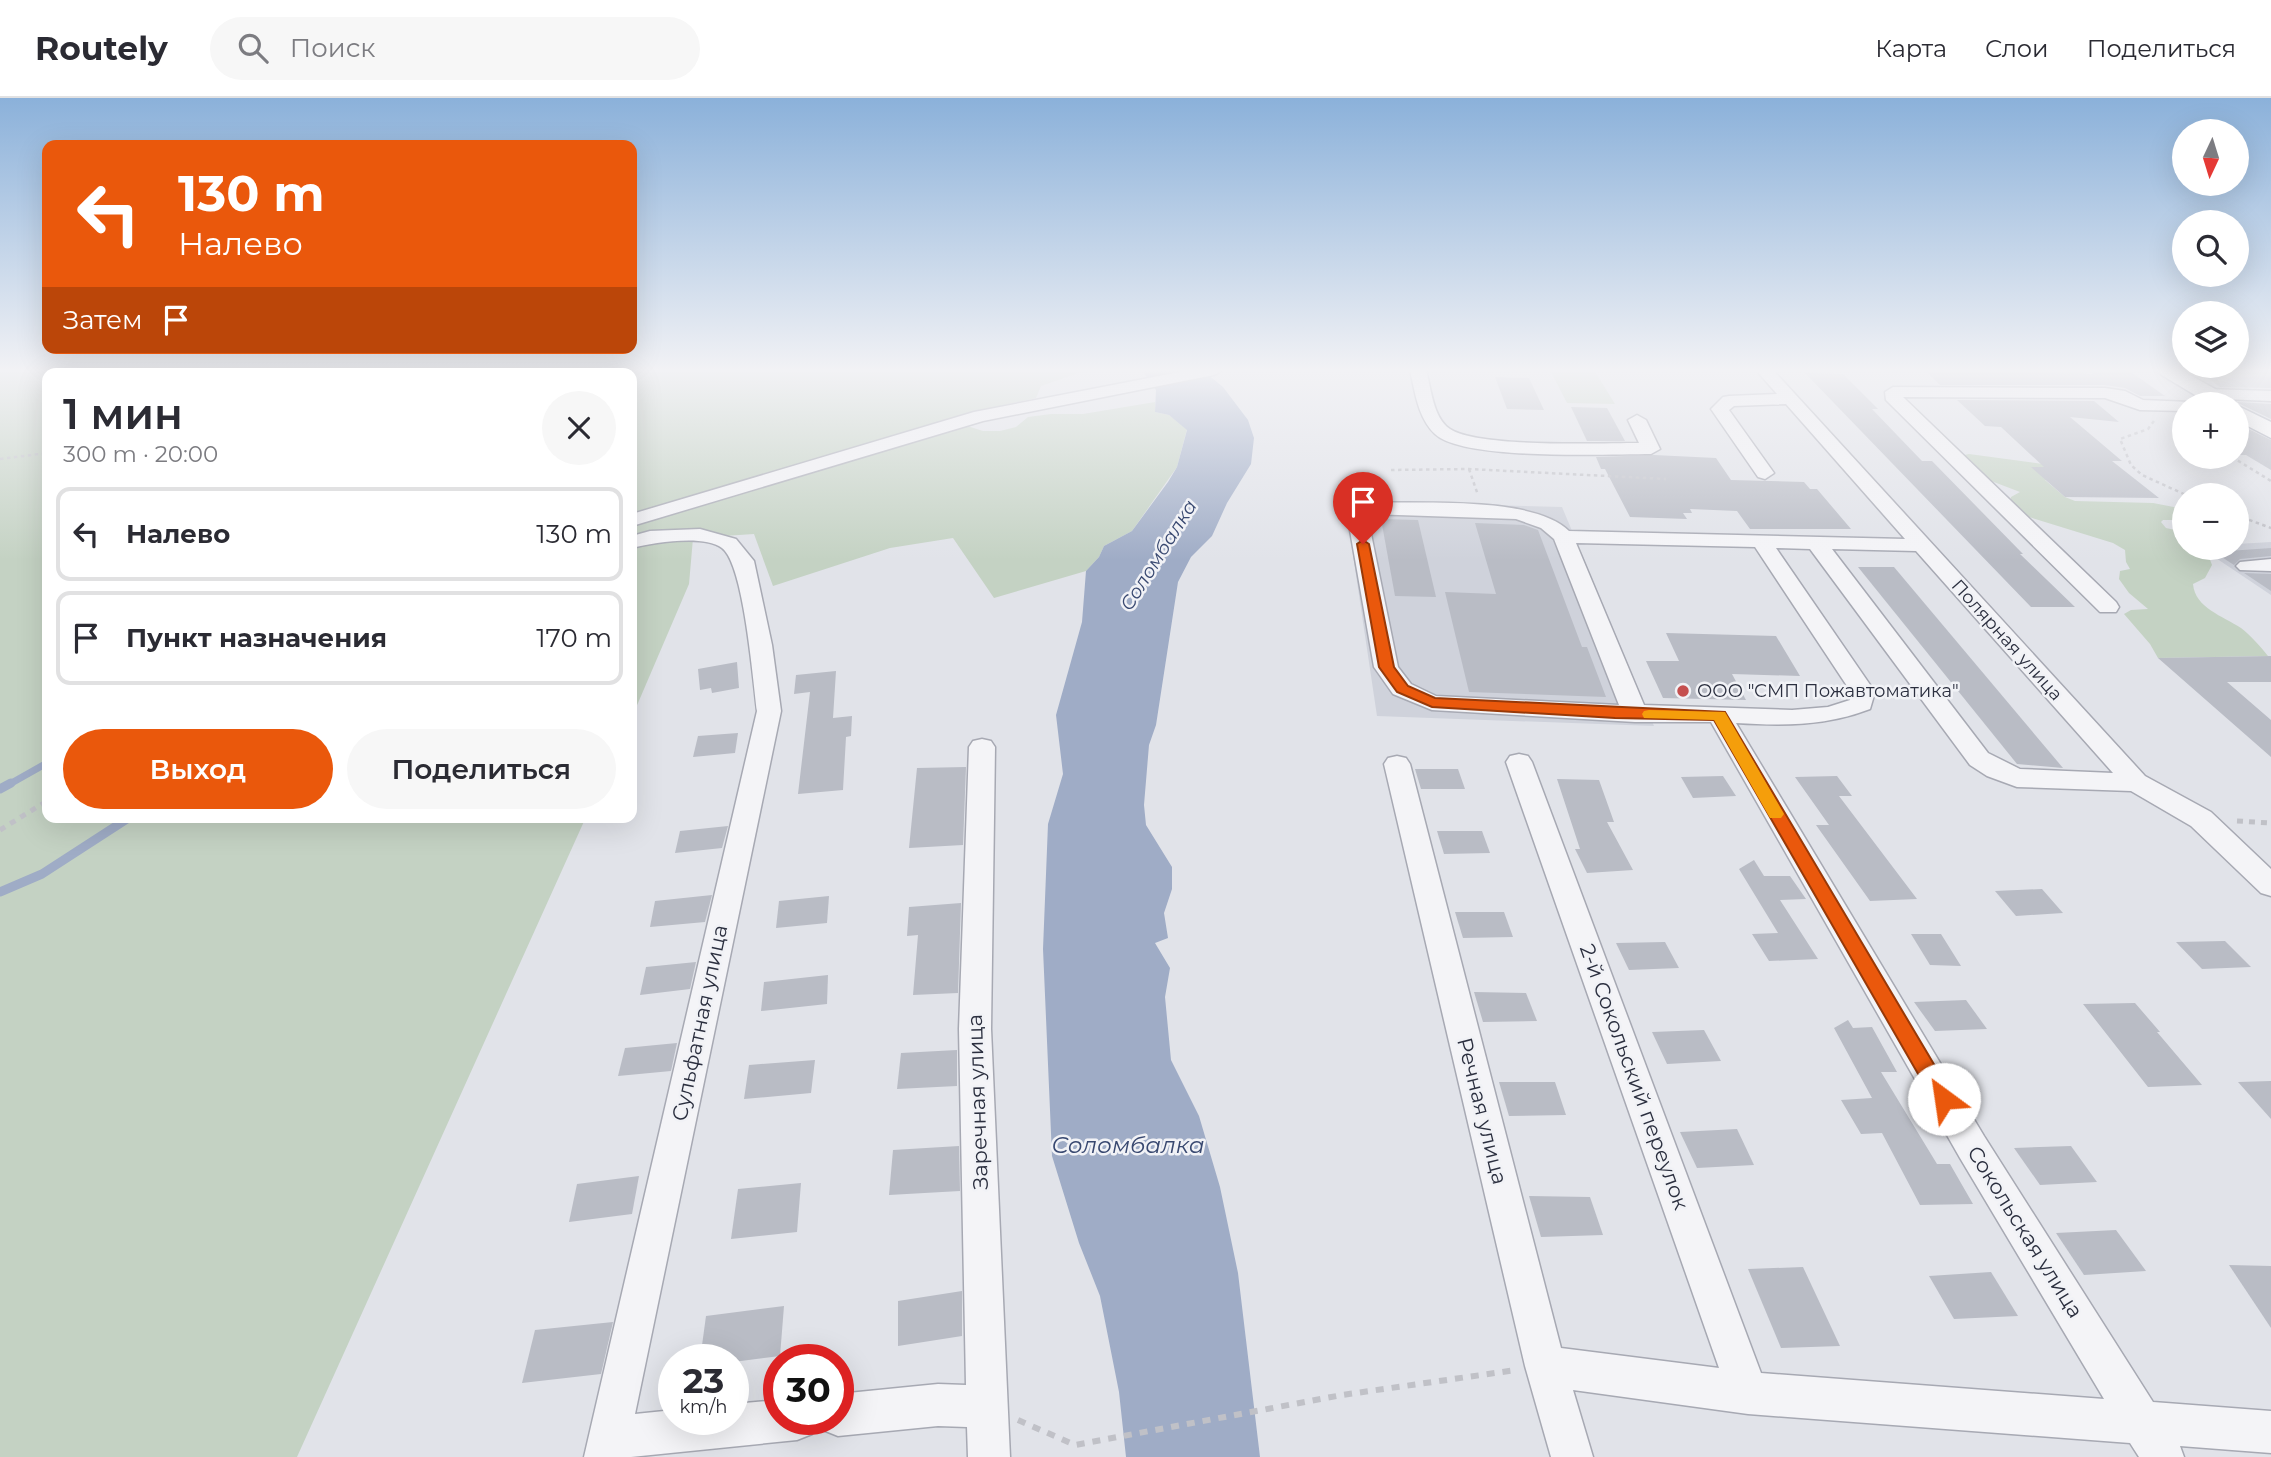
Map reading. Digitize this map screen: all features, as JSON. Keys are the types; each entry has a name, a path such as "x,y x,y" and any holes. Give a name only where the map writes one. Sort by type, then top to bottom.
{"street":[{"path":"637,519 922,433"},
{"path":"1446,433 1477,444 1651,449 1643,433"},
{"path":"1737,433 1765,474"},
{"name":"Полярная улица","path":"1821,433 2136,782 2200,819 2271,886"},
{"path":"1930,433 2108,607"},
{"path":"1635,714 1563,537 1554,527 1538,518 1517,513 1373,508 1361,510 1358,519 1387,667 1402,689 1432,703 1635,714 1791,717 1847,710 1861,704 1863,692 1761,541"},
{"name":"Сульфатная улица","path":"607,1448 769,711 761,645 744,561 729,543 700,535 650,537 637,541"},
{"path":"1563,537 1920,545"},
{"path":"1816,542 1979,759 1996,770 2017,778 2136,782"},
{"path":"2247,566 2271,565"},
{"name":"Сокольская улица","path":"1719,715 1972,1147 2163,1457"},
{"name":"Заречная улица","path":"982,747 975,1029 989,1457"},
{"name":"2-й Сокольский переулок","path":"1519,762 1748,1393"},
{"name":"Речная улица","path":"1397,764 1545,1366 1572,1457"},
{"path":"1545,1366 1748,1393 2271,1432"},
{"path":"854,1413 938,1405 988,1408"},
{"path":"607,1448 763,1424"}],"path":[{"path":"2136,433 2120,439 2131,465 2142,475 2172,489"},
{"path":"0,460 42,454"},
{"path":"2249,467 2271,481"},
{"path":"1391,470 1469,469 1666,480"},
{"path":"2249,520 2271,528"},
{"path":"0,830 42,805"},
{"path":"988,1408 1075,1445 1342,1395 1545,1366"}],"shaded area":[{"path":"1345,501 1562,507 1654,726 1377,716"},
{"path":"2271,542 2271,595 2219,560 2249,560 2249,543"}],"green space":[{"path":"0,433 42,433 42,823 583,823 297,1457 0,1457"},
{"path":"637,433 1186,433 1177,467 1132,531 1104,546 1099,557 1086,571 994,598 953,538 890,548 773,586 754,534 693,538 689,584 637,705"},
{"path":"1969,454 2125,475 2136,480 2045,480 2065,497 2075,501 2153,503 2172,507 2172,520 2161,522 2166,528 2172,529 2172,560 2210,560 2212,565 2205,578 2193,584 2199,599 2211,610 2241,628 2268,656 2158,658 2150,644 2124,614 2131,610 2148,609 2129,593 2119,579 2120,571 2130,569 2125,550 2113,543 2029,517 2010,502 2011,497 2020,492 1986,479 1960,456"}],"water":[{"name":"Соломбалка","path":"1186,433 1252,433 1251,464 1227,503 1212,536 1191,557 1178,582 1156,725 1149,745 1144,805 1146,825 1172,867 1172,889 1164,913 1168,938 1155,943 1170,968 1165,997 1171,1060 1199,1116 1220,1187 1238,1273 1260,1457 1126,1457 1119,1392 1100,1296 1079,1243 1052,1156 1043,949 1048,824 1063,774 1056,715 1082,622 1086,571 1099,557 1104,546 1132,531 1177,467"}],"building":[{"path":"1583,433 1621,433 1625,441 1587,441"},
{"path":"1863,433 1895,433 1922,461 1932,461 2023,554 2020,554 2075,607 2031,607"},
{"path":"2008,433 2089,433 2122,461 2112,461 2159,498 2065,497 2031,467 2044,467"},
{"path":"2249,433 2257,433 2271,440 2271,470 2249,457"},
{"path":"1654,455 1716,458 1731,480 1804,482 1810,489 1817,489 1851,529 1750,529 1737,511 1690,509 1692,513 1683,513 1687,519 1630,517 1596,457"},
{"path":"1381,519 1418,520 1436,597 1395,596"},
{"path":"1475,523 1524,525 1538,530 1582,647 1587,647 1606,697 1469,692 1445,592 1496,594"},
{"path":"2271,548 2271,556 2249,558 2249,550"},
{"path":"2226,560 2239,560 2234,565"},
{"path":"1858,567 1894,567 2063,768 2017,764"},
{"path":"2244,573 2271,574 2271,591"},
{"path":"1666,633 1776,636 1800,676 1732,674 1746,700 1663,698 1646,661 1679,661"},
{"path":"2271,656 2271,682 2227,682 2271,720 2271,757 2158,658"},
{"path":"737,662 739,688 712,693 711,688 700,690 698,669"},
{"path":"836,671 833,718 852,716 851,736 846,737 843,790 798,794 810,692 794,694 796,675"},
{"path":"738,733 735,753 693,757 698,736"},
{"path":"966,767 963,845 909,848 917,768"},
{"path":"1415,769 1458,769 1465,789 1421,789"},
{"path":"1723,776 1736,796 1693,798 1681,777"},
{"path":"1837,776 1852,796 1839,796 1917,899 1870,901 1816,825 1829,825 1795,777"},
{"path":"1557,779 1599,780 1614,822 1607,822 1633,870 1587,873 1575,849 1580,849"},
{"path":"728,826 722,848 675,853 680,831"},
{"path":"1437,831 1482,831 1490,853 1444,854"},
{"path":"1754,860 1764,876 1790,876 1806,899 1780,900 1818,959 1769,961 1752,934 1778,933 1739,869"},
{"path":"2042,889 2063,913 2016,916 1995,891"},
{"path":"712,895 705,922 650,927 655,901"},
{"path":"829,896 827,923 776,928 779,901"},
{"path":"961,903 958,993 913,995 918,935 907,936 909,907"},
{"path":"1455,912 1504,912 1513,937 1463,938"},
{"path":"1911,934 1941,934 1961,966 1930,965"},
{"path":"2225,941 2251,967 2202,969 2176,942"},
{"path":"1665,942 1679,968 1629,970 1616,943"},
{"path":"696,962 690,989 640,995 646,967"},
{"path":"828,975 827,1004 761,1011 764,982"},
{"path":"1474,992 1526,993 1537,1021 1483,1022"},
{"path":"1966,1000 1987,1029 1935,1031 1914,1002"},
{"path":"2135,1003 2202,1085 2148,1087 2083,1004"},
{"path":"1848,1020 1853,1028 1872,1027 1897,1072 1881,1072 1937,1164 1950,1164 1973,1204 1920,1205 1882,1133 1861,1134 1841,1100 1872,1098 1834,1028"},
{"path":"1704,1030 1721,1061 1667,1064 1652,1032"},
{"path":"677,1043 671,1071 618,1076 625,1048"},
{"path":"957,1050 957,1086 897,1089 901,1053"},
{"path":"815,1060 811,1093 744,1099 749,1065"},
{"path":"2271,1081 2271,1119 2238,1082"},
{"path":"1499,1082 1555,1082 1566,1115 1509,1116"},
{"path":"1737,1129 1754,1165 1697,1168 1680,1132"},
{"path":"959,1146 960,1191 889,1195 893,1150"},
{"path":"2071,1146 2097,1182 2040,1185 2014,1148"},
{"path":"639,1176 632,1214 569,1222 577,1184"},
{"path":"801,1183 797,1232 731,1239 738,1189"},
{"path":"1529,1196 1590,1197 1603,1235 1541,1237"},
{"path":"2116,1230 2146,1271 2084,1275 2056,1233"},
{"path":"2229,1265 2271,1266 2271,1328"},
{"path":"1803,1267 1840,1346 1781,1348 1748,1269"},
{"path":"1991,1272 2018,1316 1954,1319 1929,1276"},
{"path":"962,1291 962,1336 898,1346 898,1301"},
{"path":"784,1306 781,1344 763,1344 763,1358 749,1360 749,1344 702,1344 706,1316"},
{"path":"613,1322 601,1374 522,1383 535,1330"}],"waterway":[{"path":"8,785 42,766"},
{"path":"0,789 11,783"},
{"path":"0,892 42,874 121,823"}],"slow traffic":[{"path":"1649,714 1719,715 1776,814"}],"place":[{"name":"ООО \"СМП Пожавтоматика\"","path":"1683,691"}],"route":[{"path":"1363,544 1387,667 1402,689 1432,703 1615,713 1719,715 1944,1099"}]}
